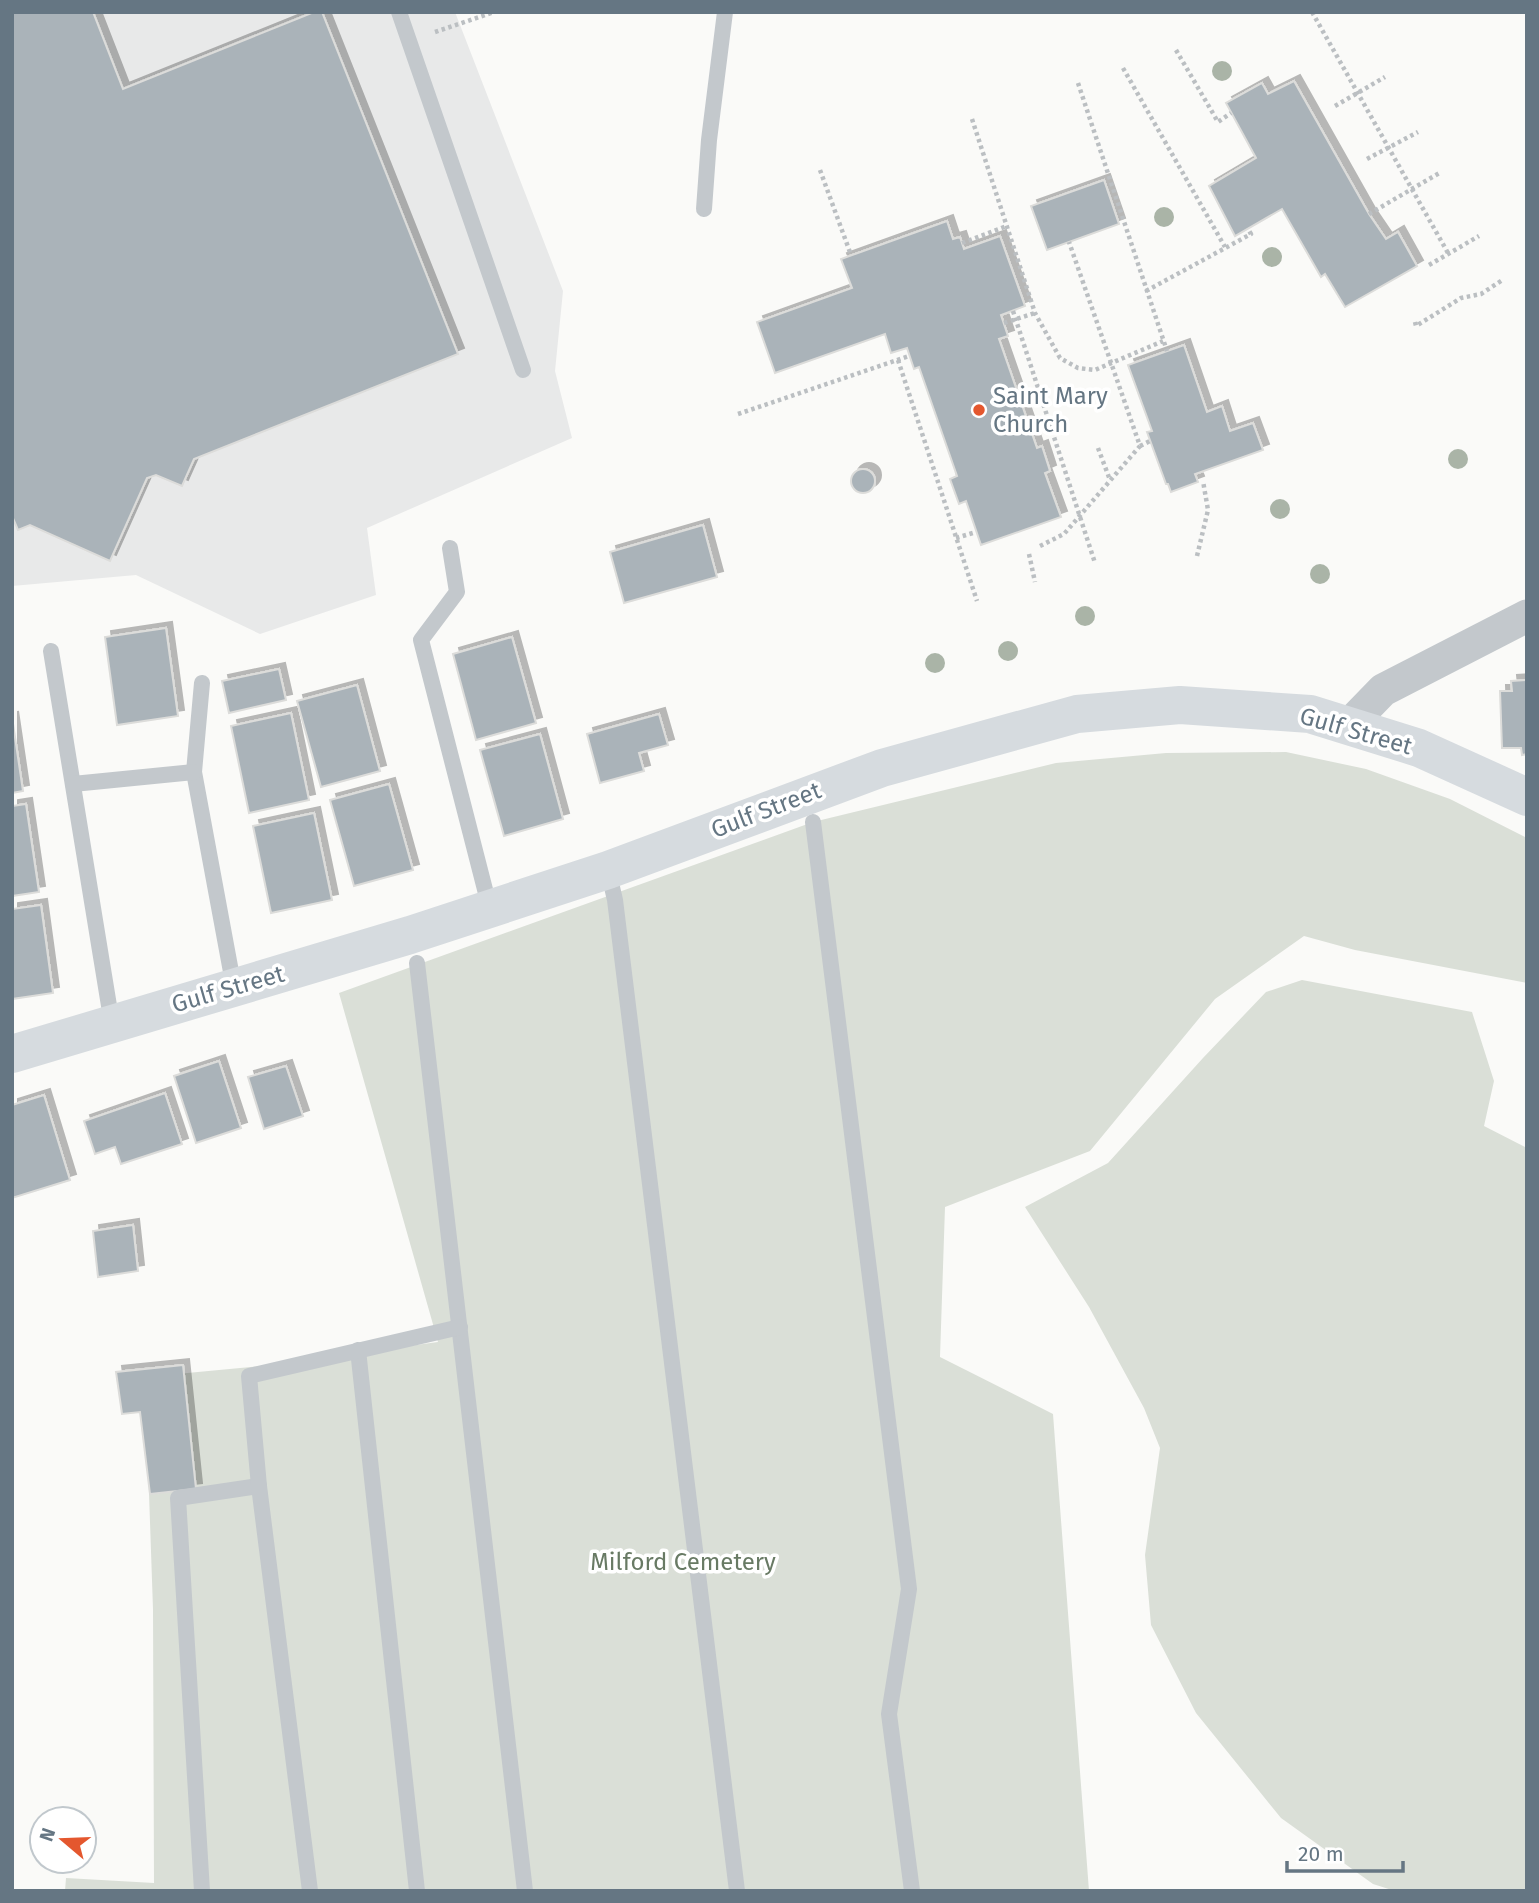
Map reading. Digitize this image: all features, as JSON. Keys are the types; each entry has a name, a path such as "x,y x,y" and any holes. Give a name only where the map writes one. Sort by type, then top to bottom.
{"street":[{"path":"1349,725 1383,690 1527,616"},
{"name":"Gulf Street","path":"12,1054 490,909 608,870 847,779 1077,714 1180,705 1310,715 1419,748 1527,797"}],"lane":[{"path":"398,12 523,370"},
{"path":"704,209 709,140 725,12"},
{"path":"450,548 457,592 421,640 490,909"},
{"path":"51,650 112,1024"},
{"path":"202,683 194,772 234,988"},
{"path":"73,784 194,772"},
{"path":"813,822 909,1589 889,1714 912,1891"},
{"path":"608,870 617,913 737,1891"},
{"path":"417,963 525,1891"},
{"path":"310,1891 259,1486 249,1376 460,1327"},
{"path":"358,1350 417,1891"},
{"path":"202,1891 178,1498 259,1486"}],"path":[{"path":"409,42 494,12"},
{"path":"1312,12 1448,253"},
{"path":"1176,50 1218,122 1231,113"},
{"path":"1123,68 1225,247"},
{"path":"1335,107 1385,77"},
{"path":"1078,83 1167,351"},
{"path":"972,118 1035,313 1060,358 1078,368 1095,370 1163,341"},
{"path":"1367,159 1418,132"},
{"path":"820,170 851,255"},
{"path":"1368,214 1441,172"},
{"path":"962,243 1007,226"},
{"path":"1146,291 1251,234 1248,229"},
{"path":"1430,265 1479,236"},
{"path":"1069,242 1140,446"},
{"path":"1415,323 1416,326 1461,298 1480,294 1504,279"},
{"path":"1013,310 1095,563"},
{"path":"1004,323 1035,313"},
{"path":"738,414 909,356"},
{"path":"898,360 977,601"},
{"path":"1040,546 1064,534 1140,446 1150,441"},
{"path":"1098,448 1110,481"},
{"path":"1198,556 1208,510 1203,481"},
{"path":"957,538 976,531"},
{"path":"1029,554 1035,582"}],"shaded area":[{"path":"12,12 455,12 563,291 555,371 572,438 367,528 376,595 260,634 136,575 12,586"}],"green space":[{"name":"Milford Cemetery","path":"1286,752 1366,769 1450,799 1527,838 1527,983 1355,950 1304,936 1215,999 1090,1151 945,1207 940,1357 1053,1414 1089,1891 65,1891 66,1878 154,1883 153,1609 145,1377 261,1366 438,1342 339,993 813,822 1056,763 1166,753"},
{"path":"1302,980 1472,1012 1494,1081 1484,1126 1527,1148 1527,1891 1395,1891 1373,1884 1281,1818 1196,1713 1151,1625 1145,1555 1160,1448 1144,1408 1089,1307 1025,1207 1108,1163 1266,992"}],"building":[{"path":"12,12 93,12 123,89 314,12 322,12 458,354 194,459 182,486 156,475 147,478 110,561 30,525 18,530 12,516"},
{"path":"1294,81 1369,214 1386,239 1398,232 1417,266 1345,307 1325,274 1321,277 1282,209 1235,236 1209,186 1256,158 1226,103 1262,83 1268,94"},
{"path":"1104,180 1119,224 1047,250 1031,206"},
{"name":"Saint Mary Church","path":"947,221 953,239 960,237 964,249 1000,236 1025,306 1001,315 1008,336 999,339 1037,448 1042,446 1050,471 1045,473 1061,517 981,545 966,501 959,504 950,479 957,476 919,367 914,369 907,348 891,353 885,334 775,373 757,322 852,288 841,259"},
{"path":"1184,345 1207,412 1222,406 1230,431 1253,423 1263,450 1195,474 1198,482 1171,492 1147,432 1152,431 1128,365"},
{"path":"858,469 868,469 875,476 875,486 868,493 858,493 851,486 851,476"},
{"path":"703,525 717,577 624,603 610,552"},
{"path":"166,628 178,716 117,725 105,637"},
{"path":"512,637 536,723 476,740 453,654"},
{"path":"279,669 286,700 229,713 222,681"},
{"path":"1527,680 1527,754 1522,755 1521,748 1502,748 1500,691 1512,691 1511,681"},
{"path":"357,685 380,771 321,787 297,701"},
{"path":"291,713 309,800 249,813 231,726"},
{"path":"659,714 668,745 639,753 644,771 600,783 587,734"},
{"path":"12,717 23,791 12,793"},
{"path":"540,734 563,819 504,836 480,750"},
{"path":"389,784 413,870 354,886 330,800"},
{"path":"26,804 39,892 12,896 12,806"},
{"path":"314,813 332,900 271,913 253,826"},
{"path":"41,905 53,993 12,999 12,909"},
{"path":"219,1061 241,1128 196,1143 174,1076"},
{"path":"286,1066 303,1116 264,1129 248,1077"},
{"path":"165,1093 182,1144 121,1164 115,1147 95,1154 84,1121"},
{"path":"44,1095 70,1180 12,1198 12,1105"},
{"path":"133,1225 138,1271 98,1277 93,1231"},
{"path":"183,1365 196,1489 150,1494 140,1412 122,1414 116,1372"}],"place":[{"name":"Saint Mary Church","path":"979,410"}]}
